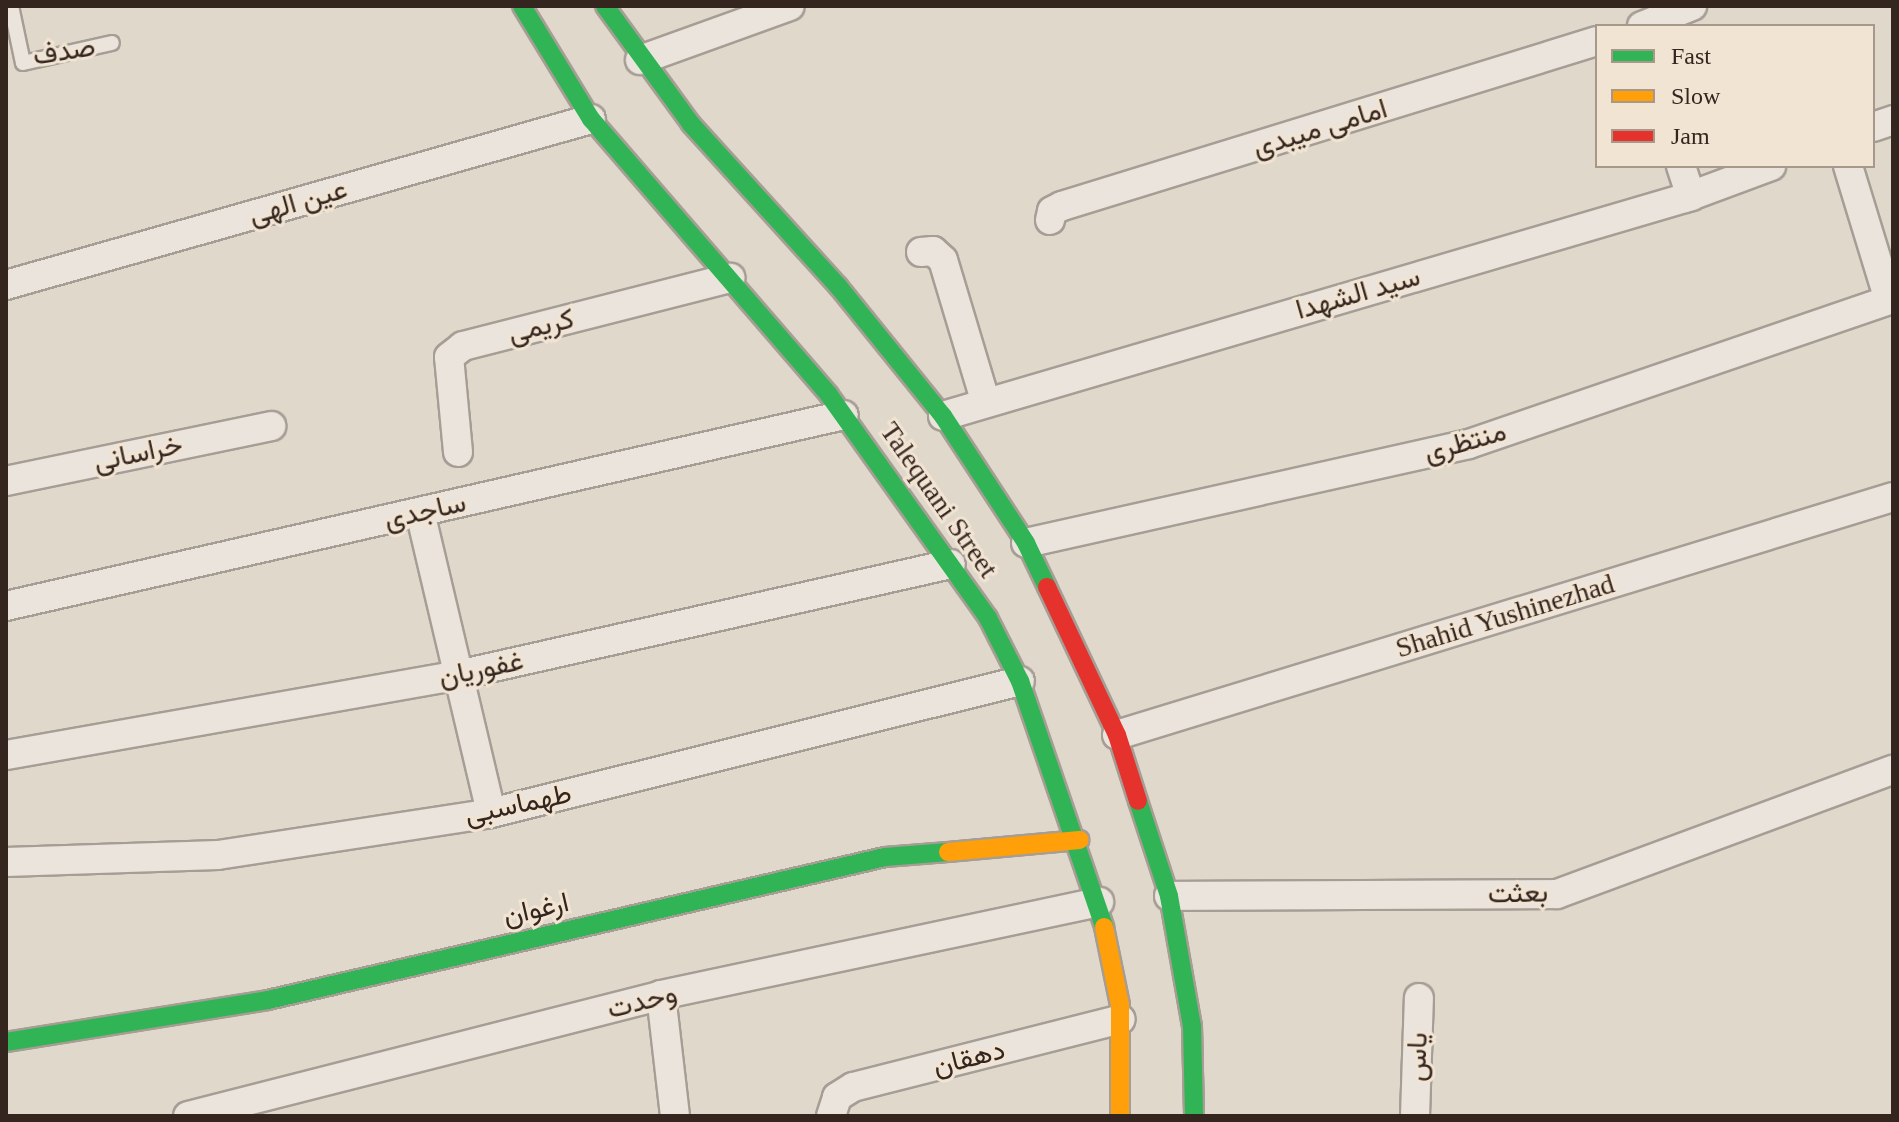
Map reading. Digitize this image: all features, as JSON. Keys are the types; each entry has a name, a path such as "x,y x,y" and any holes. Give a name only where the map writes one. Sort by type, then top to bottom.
{"main road":[{"name":"Talequani Street","path":"522,6 591,119 844,415 988,618 1020,681 1099,902 1121,1019 1120,1116"},
{"name":"Talequani Street","path":"605,6 640,60 691,124 838,286 943,416 1026,543 1117,735 1169,896 1192,1026 1194,1116"},
{"name":"ارغوان","path":"6,1042 268,1000 885,857 1079,840"}],"street":[{"path":"640,60 790,6"},
{"path":"1647,24 1692,6"},
{"name":"امامی میبدی","path":"1050,220 1052,211 1062,206 1595,42"},
{"name":"عین الهی","path":"6,285 591,119"},
{"path":"1682,168 1691,196"},
{"name":"سید الشهدا","path":"943,416 1691,196 1766,168"},
{"path":"1849,168 1891,299"},
{"path":"927,251 943,260 986,403"},
{"name":"کریمی","path":"458,452 449,357 463,346 730,278"},
{"name":"منتظری","path":"1026,543 1469,444 1891,299"},
{"name":"ساجدی","path":"6,606 844,415"},
{"name":"خراسانی","path":"6,481 271,426"},
{"name":"Shahid Yushinezhad","path":"1117,735 1893,497"},
{"path":"420,512 491,813"},
{"name":"غفوریان","path":"6,755 458,675 951,564"},
{"name":"طهماسبی","path":"6,862 218,855 491,813 1020,681"},
{"name":"بعثت","path":"1169,896 1557,894 1893,770"},
{"name":"وحدت","path":"188,1116 274,1106 661,995 1099,902"},
{"path":"661,995 675,1116"},
{"name":"یاس","path":"1415,1116 1419,998"},
{"name":"دهقان","path":"831,1115 837,1097 853,1087 1121,1019"}],"lane":[{"name":"صدف","path":"11,6 23,63 112,43"}],"traffic: fast":[{"path":"522,6 591,119 829,395 988,618 1020,681 1104,927"},
{"path":"605,6 691,124 838,286 943,416 1026,543 1047,587"},
{"path":"1138,801 1169,896 1192,1026 1194,1116"},
{"path":"6,1042 268,1000 885,857 948,852"}],"traffic: slow":[{"path":"948,852 1079,840"},
{"path":"1104,927 1120,1005 1120,1116"}],"traffic: jam":[{"path":"1047,587 1117,735 1138,801"}]}
